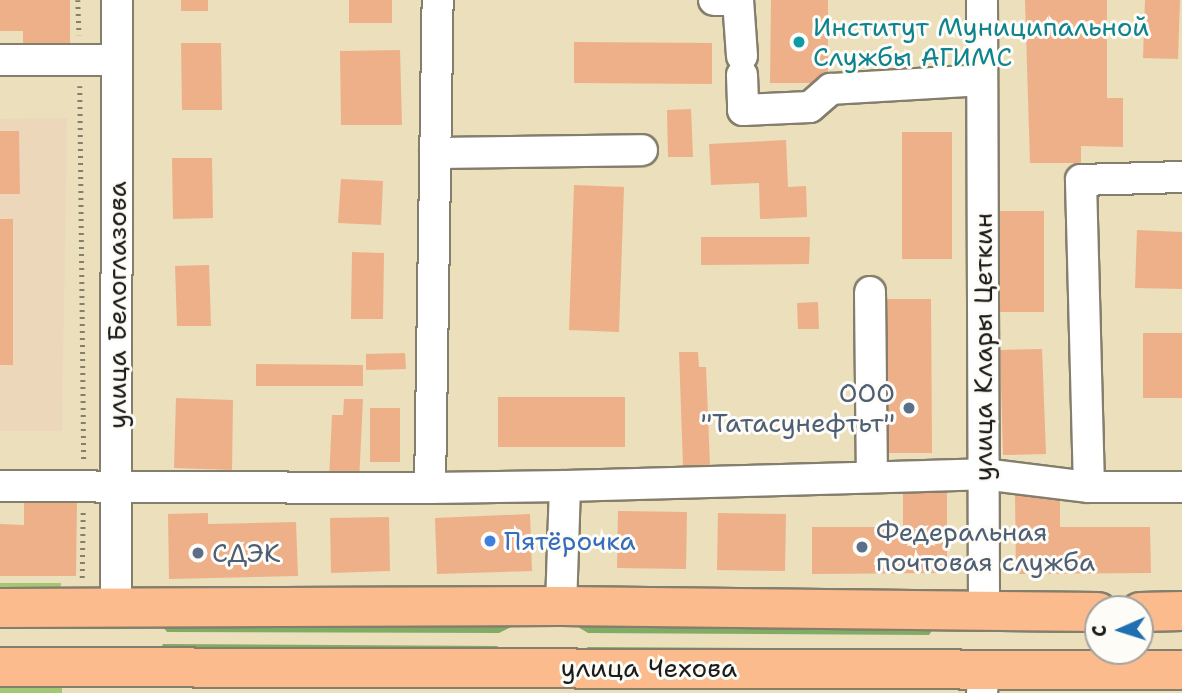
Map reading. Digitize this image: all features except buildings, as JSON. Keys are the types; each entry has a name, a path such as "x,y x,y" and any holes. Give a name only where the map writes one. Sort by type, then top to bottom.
{"main road":[{"path":"0,608 561,606 1084,612"},
{"path":"115,680 116,609"},
{"path":"1154,612 1182,611"},
{"name":"улица Клары Цеткин","path":"983,681 984,613"},
{"name":"улица Чехова","path":"0,667 115,680 983,681 1182,670"}],"street":[{"name":"улица Белоглазова","path":"116,609 117,0"},
{"path":"430,488 438,0"},
{"path":"714,0 738,0 743,110 810,107 831,89 982,80"},
{"name":"улица Клары Цеткин","path":"982,0 984,613"},
{"path":"0,60 117,60"},
{"path":"435,152 642,150"},
{"path":"1089,487 1081,180 1182,177"},
{"path":"870,292 872,477"},
{"path":"0,486 430,488 983,474 1089,487 1182,487"},
{"path":"561,606 565,486"}],"path":[{"path":"78,0 84,487 82,583"}],"shaded area":[{"path":"67,118 62,431 0,431 0,119"}],"green space":[{"path":"0,583 61,583 60,593 0,592"},
{"path":"160,623 517,624 499,633 167,632"},
{"path":"573,624 936,625 929,635 588,633"},
{"path":"163,644 497,646 510,656 158,654"},
{"path":"588,647 934,649 938,659 572,657"},
{"path":"0,680 62,680 62,693 0,693"}],"place":[{"name":"Институт Муниципальной Службы АГИМС","path":"799,42"},
{"name":"ООО \"Татасунефтьт\"","path":"909,408"},
{"name":"Пятёрочка","path":"490,541"},
{"name":"Федеральная почтовая служба","path":"862,547"},
{"name":"СДЭК","path":"198,553"}]}
